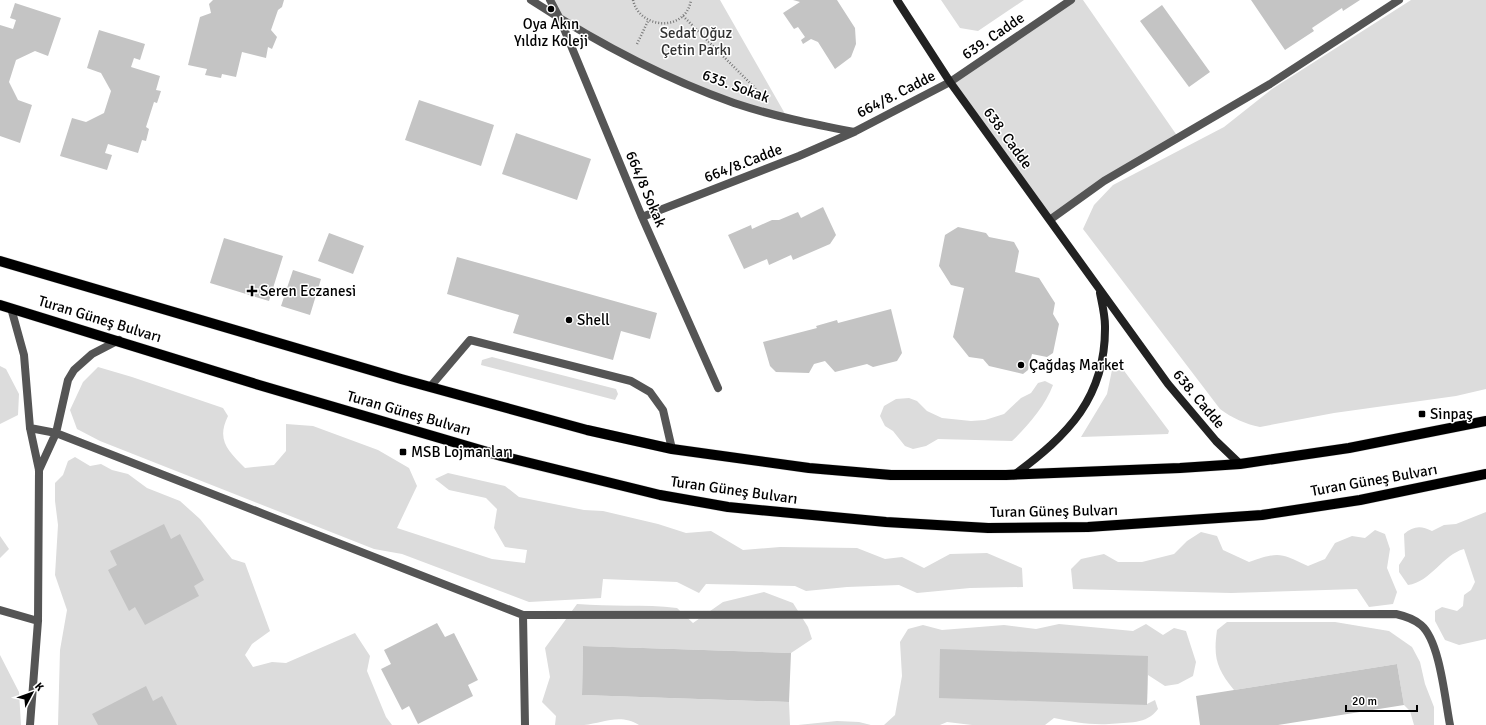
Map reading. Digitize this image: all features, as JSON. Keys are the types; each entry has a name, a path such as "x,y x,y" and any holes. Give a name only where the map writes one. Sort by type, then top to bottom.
{"main road":[{"name":"Turan Güneş Bulvarı","path":"0,261 430,387 587,430 672,449 809,468 891,475 1014,475 1240,464 1349,448 1486,421"},
{"name":"Turan Güneş Bulvarı","path":"0,305 501,456 660,495 728,507 806,515 988,528 1088,527 1262,515 1360,500 1486,474"}],"street":[{"name":"635. Sokak","path":"531,0 560,19 651,68 719,97 797,121 854,132"},
{"name":"664/8 Sokak","path":"550,0 560,19 642,217 718,388"},
{"name":"638. Cadde","path":"897,0 950,82 1168,384 1216,441 1240,464"},
{"name":"639. Cadde","path":"950,82 1071,0"},
{"path":"1050,219 1104,181 1270,84 1399,0"},
{"name":"664/8. Cadde","path":"854,132 950,82"},
{"name":"664/8.Cadde","path":"642,217 799,156 854,132"},
{"name":"638. Cadde","path":"1014,475 1037,458 1069,427 1090,398 1099,376 1104,346 1105,324 1100,290"},
{"path":"11,308 22,343 27,371 30,428 39,470 38,621 30,725"},
{"path":"39,470 56,433 68,380 74,370 92,354 119,340"},
{"path":"430,387 470,340 631,381 650,392 663,410 672,449"},
{"path":"30,428 56,433 523,615 1396,614 1410,618 1422,626 1430,637 1437,655 1450,725"},
{"path":"0,610 38,621"},
{"path":"523,615 525,725"}],"path":[{"path":"633,0 639,13 648,21 660,24 673,22 683,16 690,5 691,0"},
{"path":"683,16 755,88 758,98 758,110"},
{"path":"631,57 648,21"}],"green space":[{"name":"Sedat Oğuz Çetin Parkı","path":"550,0 720,0 788,119 733,103 651,68 560,19"},
{"path":"941,0 1024,0 978,31 960,28"},
{"path":"1071,0 1083,0 1178,137 1051,219 950,82"},
{"path":"1411,0 1486,0 1486,389 1456,396 1334,413 1260,427 1254,426 1234,418 1220,409 1083,229 1094,205 1113,185 1224,127 1272,89"},
{"path":"492,357 616,389 618,394 615,400 481,365 482,360"},
{"path":"0,366 6,369 19,394 18,415 0,424"},
{"path":"98,367 223,408 228,416 223,432 226,445 233,456 245,468 274,465 286,451 286,424 313,426 378,450 409,468 417,486 397,528 492,559 525,563 527,550 505,547 494,528 497,509 486,498 449,490 435,479 448,473 505,486 519,497 584,510 603,511 658,524 686,533 711,531 743,550 780,547 857,548 885,559 902,557 924,568 950,554 987,553 1022,568 1023,587 970,588 917,593 899,585 847,587 806,591 795,586 706,584 699,593 677,582 603,579 601,598 529,602 402,554 374,549 100,441 77,429 70,410 83,382"},
{"path":"1122,368 1169,431 1168,434 1081,437 1107,394 1112,370"},
{"path":"1045,381 1053,385 1050,393 1030,422 1012,441 938,439 926,446 913,449 905,446 893,431 885,426 880,416 884,406 896,399 909,398 917,401 927,411 942,418 971,421 985,420 1004,414 1021,398 1031,393 1038,383"},
{"path":"75,457 90,466 101,464 112,470 128,474 147,488 180,501 200,519 232,559 245,563 270,631 252,644 245,655 253,667 272,662 286,663 355,633 370,656 367,671 386,717 392,725 58,725 60,650 67,610 55,575 58,525 55,501 55,483 63,475 68,461"},
{"path":"1486,512 1486,639 1459,645 1445,640 1435,621 1435,611 1442,607 1457,611 1463,606 1464,595 1471,590 1475,582 1464,549 1449,557 1423,579 1408,585 1399,572 1399,565 1405,556 1404,534 1417,527 1432,531 1444,525 1456,524"},
{"path":"1375,530 1385,534 1390,549 1387,568 1397,592 1393,604 1369,607 1357,589 1231,593 1073,589 1071,569 1081,559 1104,554 1118,562 1142,562 1174,554 1187,541 1201,532 1217,536 1223,550 1249,562 1267,556 1279,555 1291,558 1308,566 1325,559 1335,543 1352,536 1365,538"},
{"path":"0,536 9,549 0,558"},
{"path":"764,592 793,603 808,627 812,639 791,653 583,646 582,695 789,702 790,725 639,725 632,721 618,719 584,725 555,725 556,716 542,702 550,677 545,648 577,604 677,608 693,623 723,602"},
{"path":"1227,622 1335,622 1389,631 1412,647 1420,662 1425,684 1434,707 1434,725 1414,725 1410,711 1404,705 1397,664 1234,690 1220,669 1216,656 1217,630"},
{"path":"1059,624 1133,631 1146,624 1163,635 1174,628 1186,631 1196,662 1193,676 1178,684 1165,686 1148,675 1147,704 1155,700 1158,709 1148,718 1130,723 1095,724 1054,718 1045,725 972,725 947,722 940,725 884,725 895,715 902,676 900,642 908,629 923,625 942,630 1004,625 1036,629"},
{"path":"0,655 19,692 21,725 0,725"},
{"path":"837,721 859,722 871,725 798,725"}],"building":[{"path":"213,0 284,0 282,7 278,10 271,30 277,37 272,49 268,47 266,58 242,52 236,77 222,74 221,78 205,75 207,69 188,65 200,17 211,13 209,4"},
{"path":"793,0 837,0 855,28 856,44 851,57 835,69 818,42 811,39 803,44 801,40 805,37 798,27 794,29 783,13 800,2"},
{"path":"1251,0 1360,0 1343,11 1342,8 1312,28 1314,31 1285,50"},
{"path":"15,3 61,18 48,56 35,51 16,60 9,82 18,100 32,105 20,143 0,136 0,25 13,29 16,20 10,18"},
{"path":"1162,5 1210,72 1189,87 1140,21"},
{"path":"99,30 145,44 140,60 134,58 131,67 160,76 156,90 161,91 157,103 154,102 146,127 149,129 146,141 142,140 138,153 108,144 105,153 112,155 107,170 60,156 72,118 86,122 104,113 111,91 101,73 87,68"},
{"path":"419,100 494,125 481,166 405,140"},
{"path":"516,133 591,159 577,200 502,174"},
{"path":"823,207 836,235 830,244 793,260 791,255 769,265 767,259 744,269 728,235 751,225 752,229 772,220 779,220 798,212 801,218"},
{"path":"958,227 986,233 989,237 1014,242 1019,251 1015,272 1039,278 1055,303 1053,314 1059,324 1053,353 1047,357 1032,354 1028,370 1023,374 989,366 983,359 969,357 953,337 964,288 951,285 939,266 945,235"},
{"path":"329,233 364,246 353,274 318,261"},
{"path":"224,238 283,256 269,301 210,283"},
{"path":"457,257 657,313 650,339 621,331 613,360 513,333 519,315 447,294"},
{"path":"293,270 321,279 310,315 281,306"},
{"path":"891,309 902,353 897,361 873,367 867,364 835,372 825,361 814,364 809,373 776,372 770,366 763,342 817,328 816,326 837,320 838,323"},
{"path":"164,524 171,539 180,534 204,580 194,586 199,596 145,625 135,607 129,611 108,570 117,565 110,551"},
{"path":"437,623 445,637 454,633 478,680 468,685 473,696 418,724 409,706 402,710 381,669 391,664 384,650"},
{"path":"583,646 791,653 789,702 582,695"},
{"path":"940,649 1148,656 1147,705 939,698"},
{"path":"1397,664 1404,705 1278,725 1200,725 1196,696"},
{"path":"146,686 153,701 162,696 177,725 98,725 92,714"}],"place":[{"name":"Oya Akın Yıldız Koleji","path":"551,9"},
{"name":"Seren Eczanesi","path":"252,291"},
{"name":"Shell","path":"569,320"},
{"name":"Çağdaş Market","path":"1021,365"},
{"name":"Sinpaş","path":"1422,414"},
{"name":"MSB Lojmanları","path":"403,452"}]}
